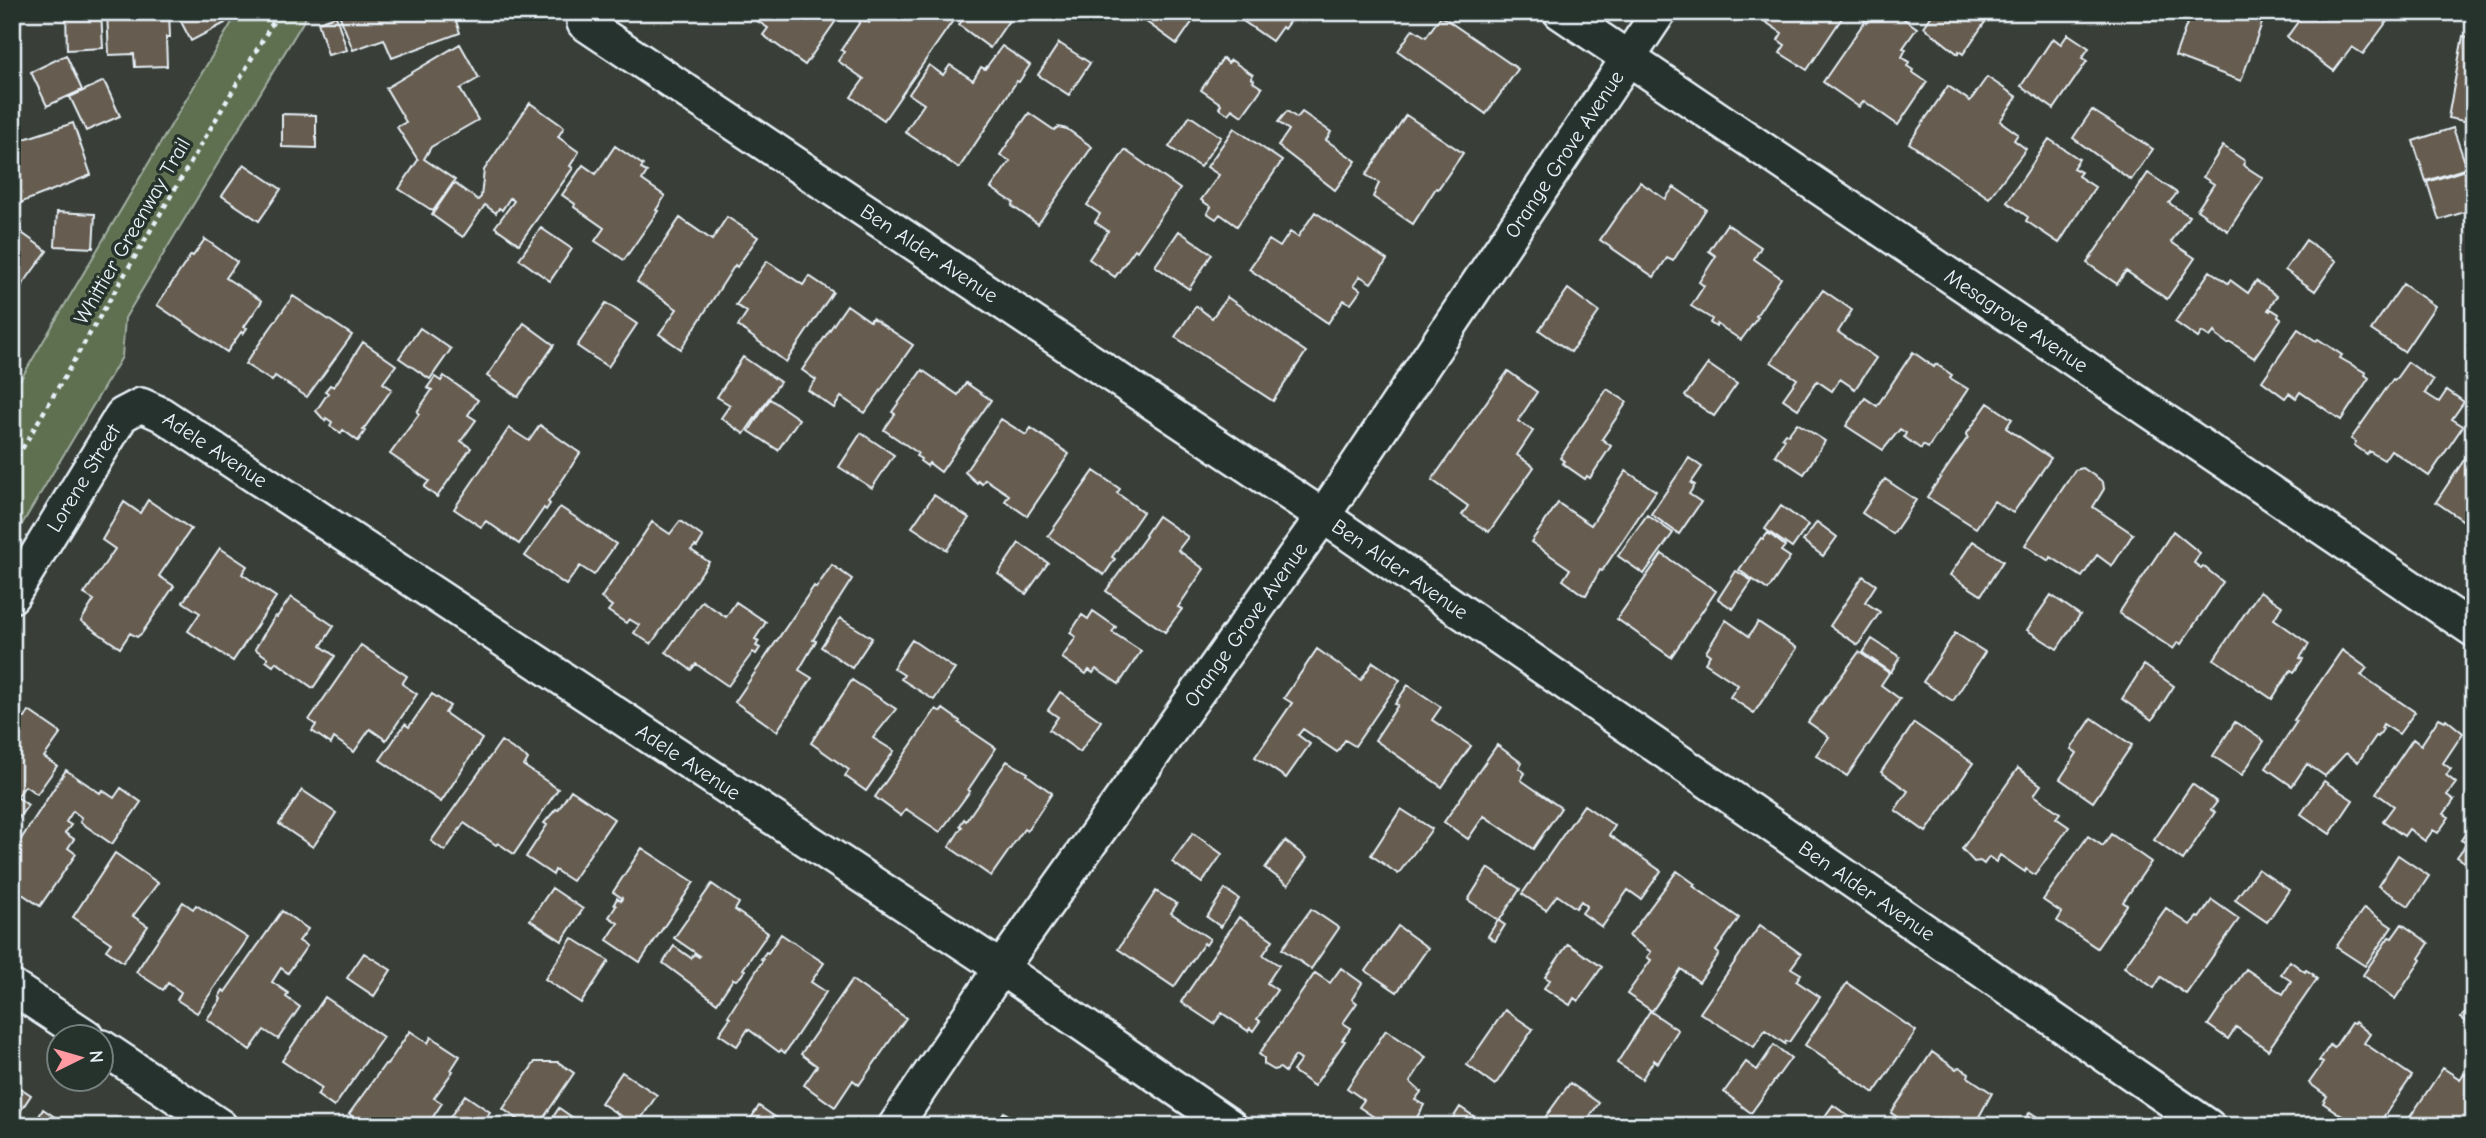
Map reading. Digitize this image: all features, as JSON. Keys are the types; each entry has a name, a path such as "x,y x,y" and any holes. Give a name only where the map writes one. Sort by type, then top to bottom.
{"street":[{"name":"Mesagrove Avenue","path":"1560,12 2474,630"},
{"name":"Orange Grove Avenue","path":"895,1126 1001,968 1323,516 1659,12"},
{"name":"Ben Alder Avenue","path":"584,23 1323,516 2208,1126"},
{"name":"Lorene Street","path":"12,596 122,415 141,405"},
{"name":"Adele Avenue","path":"141,405 161,414 1001,968 1230,1126"},
{"path":"12,987 65,1023"},
{"path":"116,1056 220,1126"}],"path":[{"name":"Whittier Greenway Trail","path":"12,466 279,12"}],"green space":[{"path":"238,12 309,12 125,318 122,357 12,541 12,394"}],"building":[{"path":"54,12 101,12 103,48 67,50 66,14 54,15"},
{"path":"107,12 169,12 167,66 135,67 134,54 109,55"},
{"path":"176,12 219,12 225,23 191,41"},
{"path":"453,12 460,33 392,58 384,39 353,50 339,14"},
{"path":"750,12 842,12 805,65 763,35 768,28 748,15"},
{"path":"876,12 944,12 954,19 884,120 851,97 864,79 838,61 844,52 841,50 862,19 869,23"},
{"path":"968,12 1007,12 1012,16 990,48 959,25"},
{"path":"1151,12 1199,12 1177,44 1145,21"},
{"path":"1230,12 1296,12 1272,41"},
{"path":"1757,12 1846,12 1807,70 1780,53 1785,45 1778,40 1782,33 1755,15"},
{"path":"1875,12 1894,12 1917,28 1903,48 1906,49 1902,57 1909,62 1907,66 1912,72 1927,82 1898,125 1864,101 1859,107 1823,82 1865,21 1867,23"},
{"path":"1934,12 1979,12 1976,16 1985,22 1963,54 1959,51 1958,54 1924,27"},
{"path":"2182,12 2266,12 2241,81 2175,56 2190,15"},
{"path":"2305,12 2386,12 2391,16 2363,54 2352,47 2334,71 2287,37"},
{"path":"336,16 347,50 328,55 318,22"},
{"path":"1441,16 1518,69 1486,114 1398,51 1413,29 1426,37"},
{"path":"2068,34 2089,48 2082,58 2087,61 2054,109 2021,86 2053,38 2061,44"},
{"path":"2463,36 2474,38 2474,123 2448,118"},
{"path":"1059,43 1090,63 1069,95 1038,75"},
{"path":"460,44 479,78 460,89 478,120 431,147 424,159 455,180 433,211 399,189 418,160 397,127 406,122 386,88"},
{"path":"1002,46 1030,65 959,168 905,132 924,104 909,94 929,65 943,75 950,65 973,80 981,67 985,69"},
{"path":"66,55 82,90 47,106 31,72"},
{"path":"1223,58 1228,63 1231,60 1253,75 1253,82 1262,88 1242,116 1232,109 1228,114 1219,108 1221,104 1201,90"},
{"path":"1987,77 2017,97 2000,121 2018,134 2014,140 2026,149 1989,198 1909,143 1948,86 1970,101"},
{"path":"104,81 120,116 86,131 70,97"},
{"path":"530,103 564,127 558,137 579,152 570,166 573,168 519,244 495,227 514,201 510,198 502,210 499,208 496,213 485,205 463,237 432,215 454,183 478,200 481,197 484,170"},
{"path":"2092,110 2153,149 2131,180 2073,138"},
{"path":"1287,111 1297,118 1302,112 1331,132 1326,140 1356,161 1335,190 1278,146 1289,130 1278,122"},
{"path":"1029,113 1054,130 1058,127 1067,129 1092,147 1038,224 991,188 1010,161 1000,155"},
{"path":"282,114 316,115 316,148 282,147"},
{"path":"1406,115 1463,153 1413,224 1373,197 1379,183 1366,175"},
{"path":"1190,116 1221,137 1200,167 1169,147"},
{"path":"73,123 91,175 20,203 12,181 12,143"},
{"path":"1234,128 1282,161 1237,226 1220,214 1216,219 1207,213 1211,207 1201,200 1219,175 1207,167"},
{"path":"2453,128 2467,168 2426,181 2413,141"},
{"path":"2049,139 2079,159 2073,168 2081,172 2078,176 2095,187 2059,243 2026,221 2028,217 2007,202"},
{"path":"615,146 643,165 641,169 647,172 642,180 665,196 656,210 658,211 624,260 595,241 604,228 562,195 583,165 596,174"},
{"path":"2223,146 2245,161 2243,165 2263,178 2228,231 2197,210 2214,184 2203,177"},
{"path":"1125,150 1180,189 1137,251 1135,249 1115,277 1089,259 1108,231 1095,222 1100,214 1087,205"},
{"path":"244,164 281,189 259,221 222,196"},
{"path":"2465,170 2474,198 2474,209 2439,220 2427,182"},
{"path":"2148,173 2177,193 2169,203 2189,216 2171,242 2195,258 2167,299 2126,271 2117,284 2087,263"},
{"path":"1640,182 1665,199 1674,187 1706,209 1673,261 1667,258 1654,277 1600,240"},
{"path":"57,212 95,214 93,248 55,246"},
{"path":"1315,212 1387,260 1371,283 1360,276 1354,285 1361,290 1351,304 1344,300 1328,323 1249,269 1269,240 1280,247 1290,232 1298,237"},
{"path":"727,217 758,237 737,267 735,265 681,349 659,334 677,309 637,282 680,218 712,240"},
{"path":"1727,224 1761,247 1754,259 1781,278 1741,340 1717,324 1716,327 1710,323 1712,319 1691,306 1704,286 1699,282 1716,256 1709,251"},
{"path":"12,226 47,251 12,299"},
{"path":"541,228 572,249 550,281 519,259"},
{"path":"1179,231 1212,254 1189,289 1155,266"},
{"path":"205,239 237,262 226,278 262,301 244,327 247,328 243,334 241,332 227,352 157,305"},
{"path":"2306,240 2336,261 2315,291 2285,270"},
{"path":"767,261 803,285 809,276 833,292 786,362 738,326 747,312 736,305"},
{"path":"2210,271 2228,283 2230,280 2248,293 2256,281 2277,296 2268,310 2279,314 2281,319 2254,358 2232,343 2227,343 2217,336 2215,331 2210,337 2202,332 2198,338 2175,322"},
{"path":"2403,284 2435,306 2404,352 2371,330"},
{"path":"1568,289 1599,312 1571,352 1539,330"},
{"path":"1823,290 1852,310 1838,332 1876,358 1855,389 1840,379 1832,391 1817,381 1798,409 1783,399 1797,379 1771,362"},
{"path":"293,296 352,335 307,397 275,376 272,381 245,364"},
{"path":"1227,297 1306,352 1273,401 1175,337 1196,306 1212,318"},
{"path":"606,303 637,324 608,367 577,346"},
{"path":"847,305 913,345 865,413 841,397 834,408 808,390 816,380 802,370"},
{"path":"524,323 554,345 518,397 487,376"},
{"path":"420,328 451,349 430,379 399,358"},
{"path":"2298,329 2342,355 2340,358 2366,373 2369,378 2341,420 2300,392 2296,398 2289,393 2285,398 2262,381"},
{"path":"363,342 396,365 383,383 392,389 358,441 343,430 341,433 330,426 332,422 326,418 325,421 316,411 328,393 325,391 330,385 334,387"},
{"path":"1913,352 1934,367 1936,364 1952,375 1950,378 1968,389 1928,448 1923,445 1921,449 1904,437 1906,433 1900,429 1883,450 1846,426 1865,398 1877,406"},
{"path":"743,357 780,382 744,434 721,418 730,405 717,397"},
{"path":"2408,362 2433,380 2425,393 2439,402 2447,390 2464,402 2452,419 2463,426 2429,476 2391,450 2384,460 2369,451 2367,454 2354,445 2356,442 2351,439"},
{"path":"1708,364 1737,384 1714,416 1685,396"},
{"path":"922,370 958,395 966,383 991,400 941,472 929,463 927,466 920,461 916,456 918,453 884,430 895,414 892,412"},
{"path":"1508,371 1537,392 1518,421 1533,431 1517,455 1534,467 1489,532 1462,515 1468,506 1432,480"},
{"path":"444,376 478,400 468,415 476,420 461,441 471,448 437,497 424,487 429,481 390,454 419,414 417,412 432,390 427,388 435,377 441,381"},
{"path":"1607,389 1627,402 1602,439 1611,446 1590,478 1587,476 1585,479 1562,463 1564,461 1560,458"},
{"path":"770,399 799,419 778,450 749,431"},
{"path":"1988,403 2012,419 2006,428 2051,458 2013,513 1994,501 1976,528 1927,497"},
{"path":"1001,419 1026,435 1031,428 1069,454 1027,516 1005,501 1009,495 985,479 982,484 978,481 977,483 965,472"},
{"path":"1797,423 1825,441 1804,474 1775,455 1785,439 1782,437 1785,433 1788,435"},
{"path":"540,425 580,453 548,502 550,504 546,510 544,508 519,544 486,521 481,527 454,509 509,428 529,441"},
{"path":"861,433 894,455 872,488 839,467"},
{"path":"2474,445 2474,528 2436,502"},
{"path":"1689,458 1702,467 1691,483 1695,485 1689,494 1701,502 1679,534 1651,514"},
{"path":"2083,468 2103,482 2104,489 2093,507 2133,534 2112,566 2097,555 2082,577 2051,557 2049,561 2025,545 2075,470"},
{"path":"1094,471 1120,489 1117,493 1143,512 1112,557 1115,559 1104,575 1048,536"},
{"path":"1626,471 1656,491 1602,571 1600,570 1586,595 1582,594 1563,580 1570,569 1531,542 1558,503 1591,525"},
{"path":"1885,479 1916,500 1893,534 1862,513"},
{"path":"934,495 969,518 947,550 912,527"},
{"path":"148,500 191,529 159,576 174,586 142,633 137,637 130,633 120,648 81,621 94,600 84,594 115,549 102,540 124,502 140,513"},
{"path":"1781,506 1808,525 1792,548 1765,529"},
{"path":"560,507 616,544 594,575 580,566 566,585 525,556"},
{"path":"1647,515 1673,533 1644,574 1618,556"},
{"path":"1158,516 1188,537 1178,550 1204,569 1178,607 1182,609 1165,632 1106,591"},
{"path":"680,521 703,537 697,547 691,550 709,562 651,644 634,633 639,625 629,619 626,623 608,611 612,606 601,598 652,522 670,534"},
{"path":"1817,522 1837,537 1823,556 1803,541"},
{"path":"2173,531 2200,553 2194,563 2201,568 2203,566 2223,582 2181,644 2178,642 2173,649 2119,613"},
{"path":"1768,533 1785,546 1781,551 1790,557 1768,590 1739,570 1761,538"},
{"path":"1973,541 2003,561 1981,595 1950,575"},
{"path":"1019,543 1048,563 1026,594 998,574"},
{"path":"220,548 247,566 242,574 276,597 233,661 188,631 200,613 183,602"},
{"path":"1662,554 1716,591 1671,657 1617,619"},
{"path":"832,565 852,579 813,640 816,641 799,670 812,678 777,731 735,702 814,586 816,588"},
{"path":"1736,571 1752,581 1733,609 1718,599"},
{"path":"1863,576 1876,585 1865,602 1880,612 1858,645 1830,626"},
{"path":"2260,591 2282,606 2274,619 2309,644 2300,658 2303,659 2294,672 2291,670 2272,699 2214,659"},
{"path":"2051,595 2080,615 2057,649 2027,630"},
{"path":"291,597 334,626 321,646 335,656 313,688 276,662 273,666 266,661 268,658 255,649 275,616 277,617"},
{"path":"702,601 726,617 736,602 766,622 755,639 759,641 756,646 760,648 756,654 753,652 728,686 696,664 691,670 666,652"},
{"path":"1093,611 1116,627 1112,632 1141,651 1119,684 1096,669 1093,673 1089,670 1086,674 1062,658 1076,637 1070,633 1082,615 1088,619"},
{"path":"840,618 872,638 852,668 821,647"},
{"path":"1726,620 1749,636 1758,622 1797,648 1754,713 1730,697 1738,685 1705,663 1710,655 1706,652"},
{"path":"1955,633 1985,652 1953,701 1923,682"},
{"path":"1872,639 1900,657 1891,672 1863,653"},
{"path":"912,640 955,669 934,700 901,679 904,675 893,668"},
{"path":"361,645 407,676 402,684 417,694 386,740 370,729 354,752 334,738 331,744 312,731 316,725 309,720"},
{"path":"1317,649 1361,680 1373,662 1400,680 1355,746 1345,740 1337,752 1303,729 1298,735 1310,744 1286,778 1255,757 1292,703 1284,698"},
{"path":"2342,650 2367,668 2361,675 2415,712 2399,734 2383,724 2378,737 2376,736 2358,762 2346,753 2325,776 2307,764 2292,786 2266,768 2297,721 2294,720"},
{"path":"1859,652 1889,673 1881,685 1900,699 1847,776 1816,755 1829,737 1808,722"},
{"path":"2144,665 2174,686 2152,720 2122,699"},
{"path":"852,680 896,709 873,738 894,751 866,791 845,776 849,770 811,743"},
{"path":"1408,685 1441,707 1432,720 1471,746 1442,787 1375,740"},
{"path":"1060,692 1101,721 1080,752 1049,730 1058,717 1048,710"},
{"path":"432,694 450,706 445,713 482,739 441,802 380,760 405,724 409,727"},
{"path":"936,709 941,712 943,709 996,748 968,790 970,791 940,832 906,809 901,816 875,797"},
{"path":"29,711 61,733 44,757 57,766 37,794 25,786 17,797 28,805 12,827 12,736"},
{"path":"2092,718 2132,745 2093,802 2060,779 2077,753 2071,749"},
{"path":"2439,718 2445,721 2446,719 2463,733 2443,763 2451,769 2446,775 2456,783 2447,795 2454,800 2444,814 2449,817 2438,833 2433,830 2425,841 2409,829 2404,836 2383,821 2394,806 2376,793 2413,739 2421,745"},
{"path":"2235,722 2264,741 2242,775 2213,756"},
{"path":"1914,723 1973,763 1926,832 1895,810 1908,791 1881,772"},
{"path":"501,741 528,759 524,766 558,789 514,854 464,823 445,851 431,841"},
{"path":"1497,745 1522,763 1519,768 1525,773 1521,780 1561,808 1533,849 1484,816 1468,839 1444,822"},
{"path":"1007,761 1028,773 1027,775 1052,793 1027,831 1024,829 991,876 949,847 964,819 966,821"},
{"path":"2018,768 2041,785 2034,795 2060,813 2056,818 2069,827 2035,875 2026,869 2025,872 2000,855 1996,862 1989,857 1984,864 1980,861 1974,862 1962,849"},
{"path":"66,770 100,793 102,790 114,798 121,788 141,802 112,844 80,822 82,818 73,811 66,822 71,825 65,833 74,839 68,848 76,854 40,906 12,887 12,848 14,850"},
{"path":"2324,781 2353,800 2330,834 2301,814"},
{"path":"2192,784 2217,802 2211,810 2215,812 2183,860 2154,840"},
{"path":"302,790 336,813 313,847 279,824"},
{"path":"571,790 614,819 572,881 555,870 553,875 526,857 547,825 544,823 558,810"},
{"path":"1584,805 1615,826 1609,835 1661,871 1641,899 1628,890 1602,927 1582,913 1587,906 1581,901 1576,908 1557,895 1546,910 1522,894"},
{"path":"1401,809 1432,829 1398,874 1371,855"},
{"path":"2474,821 2474,868 2457,857 2467,843 2461,840"},
{"path":"1193,833 1222,854 1202,883 1172,862"},
{"path":"2111,834 2151,862 2123,902 2127,905 2097,948 2057,921 2062,913 2043,900 2088,836 2103,846"},
{"path":"1285,841 1307,858 1288,885 1265,868"},
{"path":"642,848 694,882 640,962 607,940 618,923 609,917 616,906 614,904 617,898 621,901 622,898 613,892"},
{"path":"115,853 158,883 133,916 148,926 123,962 106,950 111,943 73,917"},
{"path":"2398,855 2429,876 2409,906 2378,886"},
{"path":"1488,868 1520,889 1499,921 1505,925 1495,941 1488,936 1498,920 1468,900"},
{"path":"2258,869 2289,890 2267,922 2235,900"},
{"path":"1677,871 1695,884 1693,886 1739,918 1716,951 1719,954 1699,982 1681,969 1652,1011 1627,994 1651,960 1647,957 1651,952 1629,936"},
{"path":"712,884 739,903 735,910 768,933 741,976 733,979 717,1003 663,963 674,946 691,958 694,954 700,956 674,938"},
{"path":"552,888 583,909 562,941 530,920"},
{"path":"1225,889 1239,899 1221,927 1207,917"},
{"path":"1156,891 1177,904 1171,913 1210,939 1206,945 1204,943 1174,987 1118,949"},
{"path":"2212,900 2239,919 2186,994 2161,977 2154,988 2124,967 2166,908 2190,925 2199,918"},
{"path":"183,902 193,909 196,905 248,938 197,1013 177,1000 181,992 168,983 163,990 136,972"},
{"path":"2364,908 2392,927 2365,966 2336,947"},
{"path":"1311,909 1339,928 1311,969 1282,949"},
{"path":"282,911 308,929 299,941 307,946 288,973 281,968 272,982 288,993 286,997 300,1007 278,1039 264,1030 250,1050 207,1019 221,999 219,997 223,990 225,992"},
{"path":"1239,917 1273,940 1263,955 1279,965 1267,983 1277,990 1257,1019 1260,1021 1253,1031 1250,1028 1248,1031 1222,1013 1214,1024 1181,1002"},
{"path":"2402,924 2429,943 2395,999 2363,975 2389,937 2392,938"},
{"path":"1760,925 1801,954 1791,968 1801,974 1796,981 1820,997 1789,1042 1786,1041 1785,1044 1765,1030 1754,1047 1700,1013"},
{"path":"1398,926 1428,948 1397,992 1366,971"},
{"path":"781,934 824,963 811,982 826,992 785,1053 781,1050 779,1052 748,1029 737,1046 719,1034 763,960 761,959"},
{"path":"572,938 609,961 581,1003 545,979"},
{"path":"1568,944 1602,967 1578,1001 1574,998 1570,1005 1544,988 1550,980 1545,977"},
{"path":"364,953 391,970 374,996 347,978"},
{"path":"2290,961 2317,979 2268,1050 2236,1027 2228,1039 2208,1025 2246,969 2283,994 2291,981 2281,974"},
{"path":"1341,968 1362,983 1352,999 1357,1003 1343,1023 1351,1028 1342,1040 1345,1041 1314,1086 1293,1071 1301,1060 1295,1056 1285,1072 1264,1064 1264,1058 1259,1054 1315,973 1330,983"},
{"path":"852,980 906,1018 859,1085 853,1080 835,1107 804,1085 817,1066 801,1054"},
{"path":"1847,983 1916,1031 1874,1093 1805,1045"},
{"path":"325,997 383,1037 334,1107 317,1095 322,1088 282,1061"},
{"path":"2474,999 2474,1027 2461,1018"},
{"path":"1505,1010 1533,1029 1495,1085 1467,1065"},
{"path":"1650,1011 1678,1030 1658,1063 1654,1060 1642,1079 1617,1063"},
{"path":"2355,1022 2370,1034 2364,1043 2412,1076 2377,1126 2352,1126 2346,1122 2348,1120 2323,1103 2327,1096 2309,1083 2323,1063 2319,1061 2330,1045 2334,1048 2351,1023"},
{"path":"1386,1030 1426,1057 1410,1082 1421,1092 1415,1100 1424,1105 1412,1126 1376,1126 1371,1122 1374,1117 1359,1107 1364,1100 1347,1088"},
{"path":"410,1031 428,1043 431,1037 460,1056 434,1098 442,1103 427,1126 366,1126 349,1114"},
{"path":"1774,1045 1791,1058 1751,1113 1724,1092 1746,1062 1757,1070"},
{"path":"1932,1052 1956,1069 1959,1067 1969,1073 1968,1077 1992,1093 1975,1124 1911,1126 1891,1113"},
{"path":"535,1062 558,1062 574,1073 538,1126 528,1126 503,1109"},
{"path":"2443,1068 2460,1079 2464,1073 2474,1080 2474,1126 2404,1126"},
{"path":"622,1072 657,1095 636,1126 601,1103"},
{"path":"1570,1083 1599,1103 1583,1126 1539,1126"},
{"path":"16,1085 31,1095 12,1124 12,1088"},
{"path":"465,1095 490,1112 487,1117 500,1126 444,1126"},
{"path":"1833,1105 1862,1126 1818,1126"},
{"path":"759,1106 781,1121 778,1126 746,1126"},
{"path":"1460,1107 1488,1126 1448,1126"},
{"path":"559,1108 585,1126 547,1126"},
{"path":"43,1109 68,1126 34,1126"},
{"path":"1004,1112 1021,1124 1023,1121 1030,1126 994,1126"},
{"path":"2030,1112 2051,1126 2021,1126"}]}
